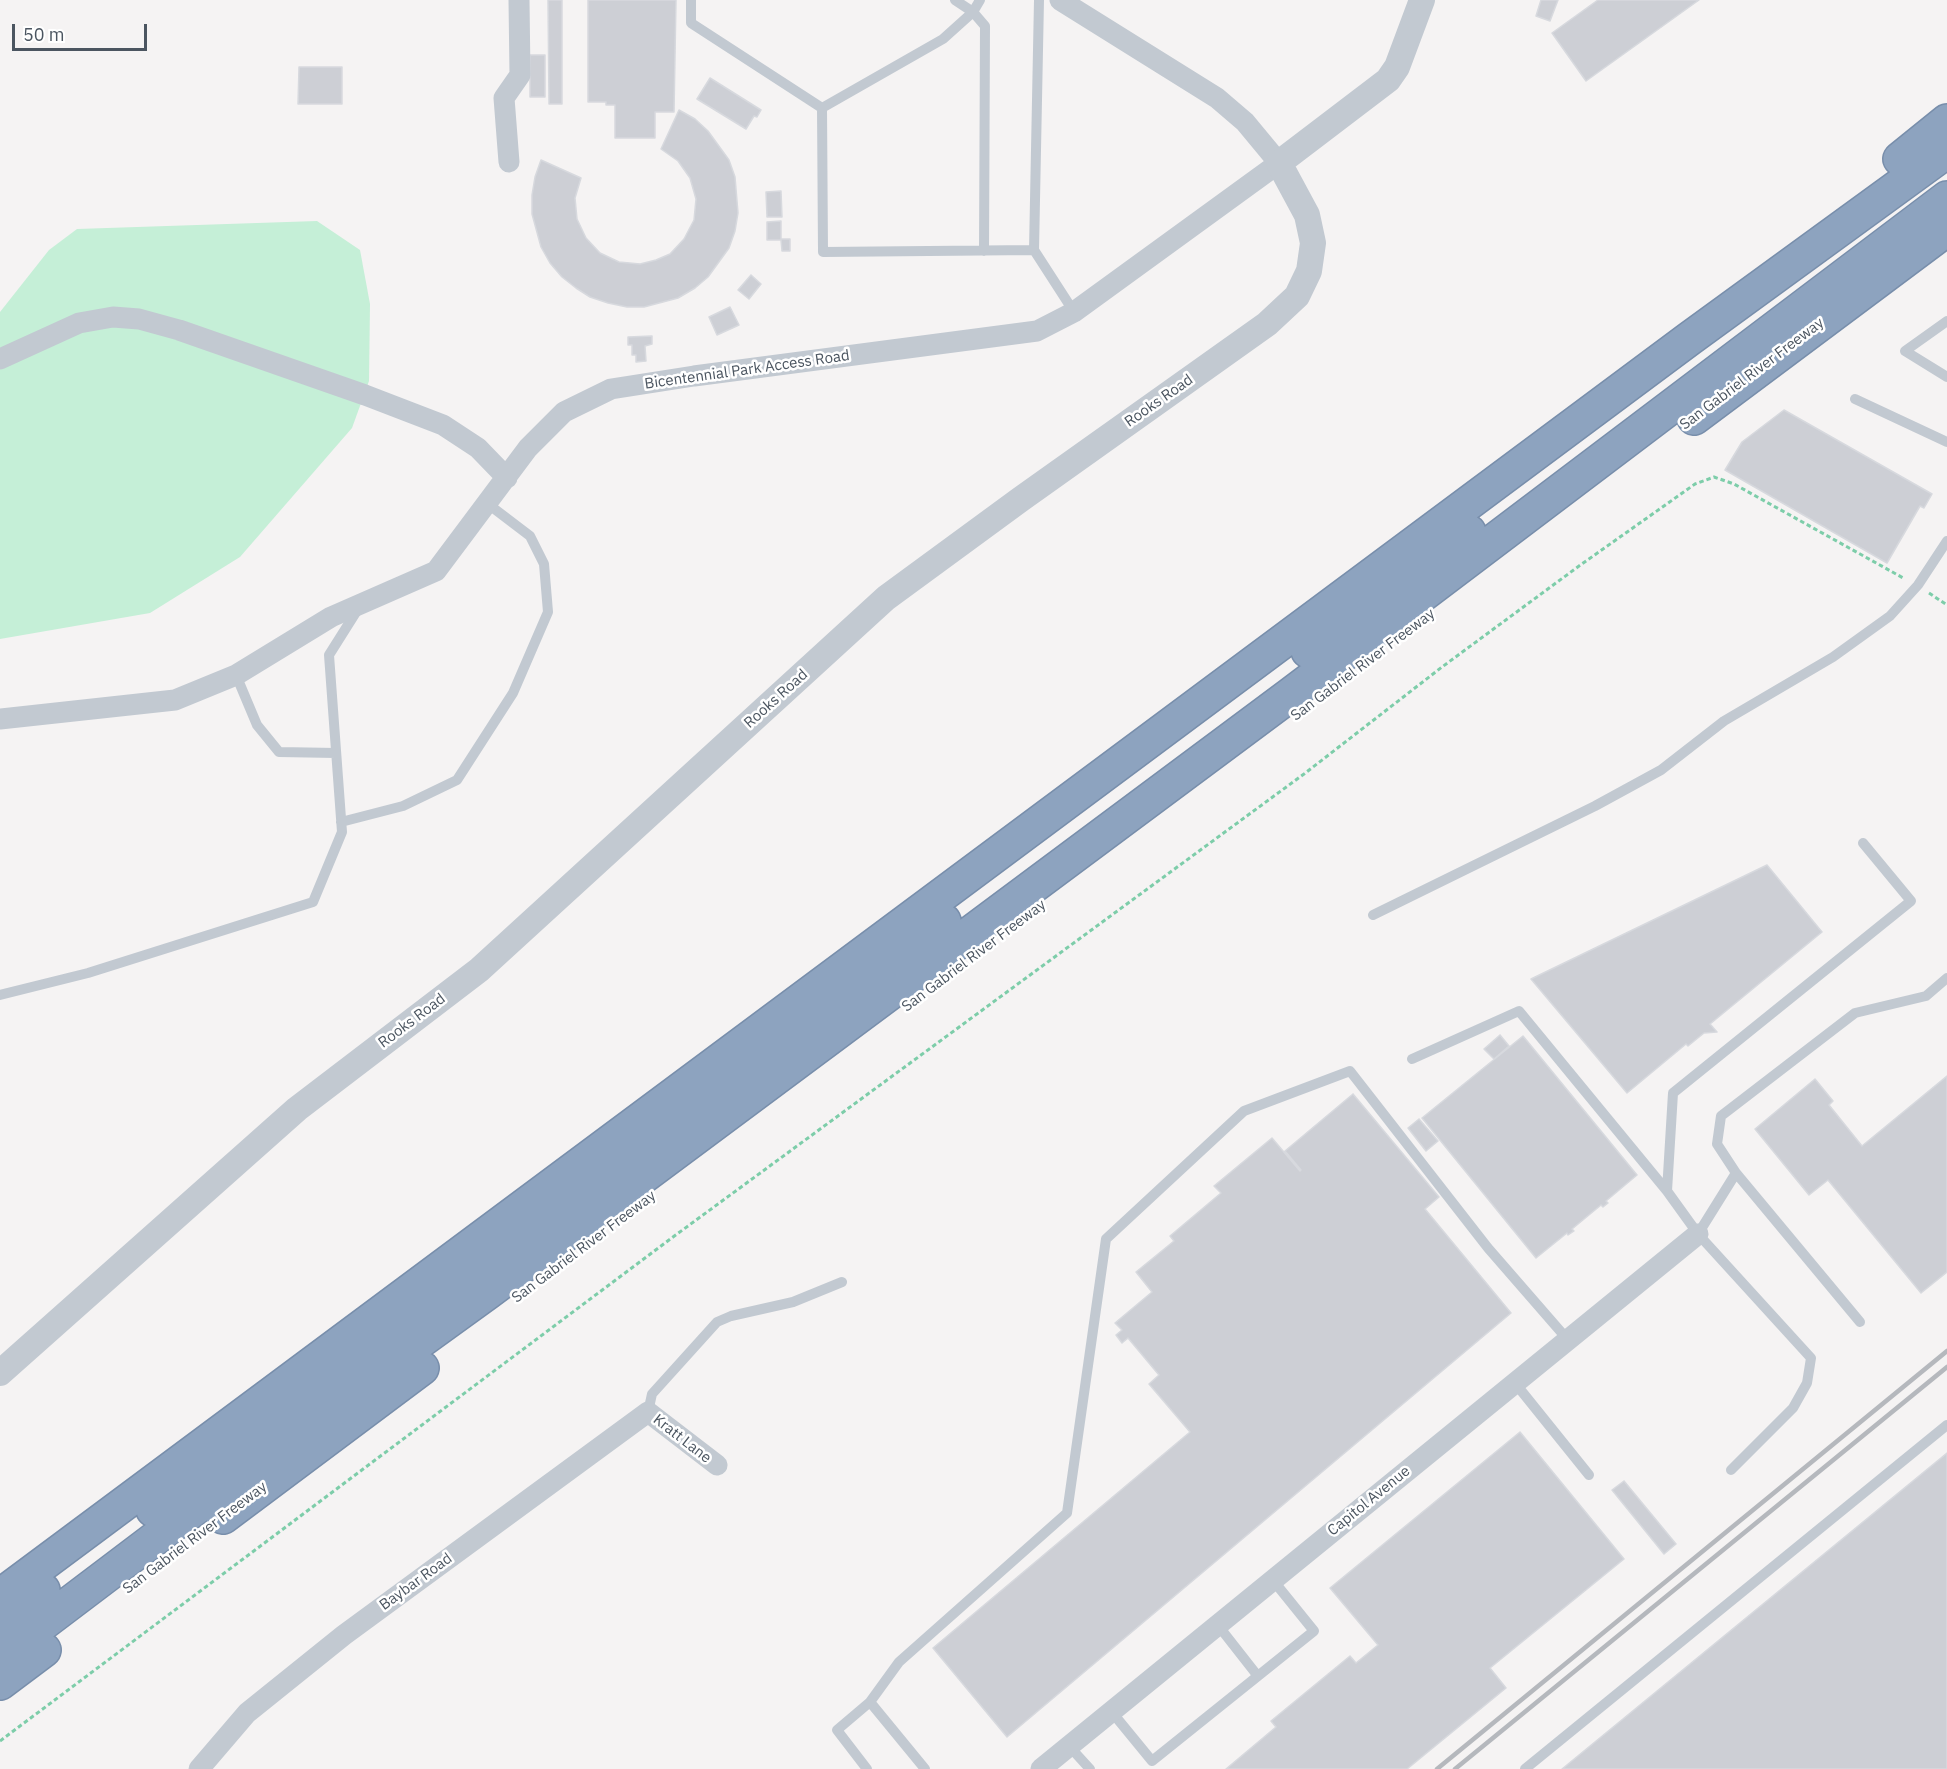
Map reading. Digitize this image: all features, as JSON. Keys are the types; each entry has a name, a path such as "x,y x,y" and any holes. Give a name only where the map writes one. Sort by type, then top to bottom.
{"highway":[{"path":"1689,339 1881,174 1947,121"},
{"path":"0,1596 1689,339 1947,150"},
{"path":"0,1623 1210,723 1947,181"},
{"path":"0,1656 317,1416 487,1293 1290,695 1947,198"},
{"name":"San Gabriel River Freeway","path":"0,1683 1947,229"}],"street":[{"path":"508,162 504,98 520,75 519,0"},
{"path":"1060,0 1217,98 1245,122 1279,164 1388,80 1397,67 1422,0"},
{"name":"Bicentennial Park Access Road","path":"0,719 175,700 236,675 331,617 436,571 528,448 564,412 611,389 1037,331 1074,312 1279,164"},
{"name":"Rooks Road","path":"0,1373 297,1109 479,970 886,598 1021,498 1267,324 1297,296 1310,271 1313,243 1307,215 1279,164"},
{"path":"0,359 79,323 113,317 139,319 234,349 443,425 478,448 507,478"},
{"name":"Capitol Avenue","path":"1041,1769 1698,1234"},
{"name":"Kratt Lane","path":"648,1412 717,1465"},
{"name":"Baybar Road","path":"199,1769 247,1713 344,1635 648,1412"}],"lane":[{"path":"691,0 691,23 822,108"},
{"path":"955,0 973,12 985,26 984,251"},
{"path":"822,108 943,39 973,12 980,0"},
{"path":"1039,0 1034,250 1074,312"},
{"path":"822,108 823,252 1034,250"},
{"path":"1947,321 1905,351 1947,377"},
{"path":"1856,399 1947,442"},
{"path":"341,822 403,806 457,780 513,693 548,612 544,564 530,536 488,504"},
{"path":"1373,915 1595,806 1661,770 1724,721 1833,657 1890,616 1918,585 1946,546"},
{"path":"0,995 88,974 313,902 342,832 329,656 362,603"},
{"path":"236,675 257,725 279,752 336,753"},
{"path":"1667,1191 1673,1093 1911,901 1863,843"},
{"path":"1860,1322 1736,1173 1717,1144 1721,1116 1856,1014 1926,996 1947,978"},
{"path":"1412,1059 1519,1011 1667,1191 1698,1234 1811,1358 1807,1383 1793,1408 1731,1470"},
{"path":"867,1769 837,1730 870,1702 899,1662 1068,1513 1106,1239 1244,1111 1350,1071 1488,1248 1568,1340"},
{"path":"1698,1234 1736,1173"},
{"path":"648,1412 652,1394 717,1322 731,1316 793,1302 842,1282"},
{"path":"1515,1383 1589,1475"},
{"path":"1525,1769 1947,1425"},
{"path":"1111,1711 1152,1761 1314,1631 1272,1580"},
{"path":"1217,1624 1257,1675"},
{"path":"870,1702 925,1769"},
{"path":"1069,1746 1090,1769"}],"path":[{"path":"0,1741 673,1237 1304,774 1479,640 1695,484 1714,477 1734,484 1890,572 1918,585 1947,605"}],"green space":[{"path":"317,221 360,250 370,304 369,381 352,428 240,557 150,613 0,639 0,312 49,250 77,229"}],"building":[{"path":"548,0 562,0 562,104 549,104"},
{"path":"588,0 676,0 674,112 655,112 655,138 615,138 615,105 606,105 606,102 588,102"},
{"path":"1541,0 1558,0 1550,21 1536,16"},
{"path":"1598,0 1699,0 1586,81 1552,33"},
{"path":"530,55 545,55 545,97 530,97"},
{"path":"299,67 342,67 342,104 298,104"},
{"path":"710,78 761,110 746,129 697,99"},
{"path":"679,110 695,119 708,131 729,160 735,177 738,213 729,248 708,277 678,298 644,307 627,307 590,297 562,277 550,263 541,247 532,214 532,195 541,160 581,178 575,198 577,219 586,238 600,253 619,262 640,264 656,260 670,254 684,239 694,220 696,199 690,178 678,161 661,149"},
{"path":"781,191 782,217 767,217 766,192"},
{"path":"781,221 781,239 790,239 790,251 782,251 781,240 767,240 767,222"},
{"path":"751,275 761,284 749,299 738,290"},
{"path":"730,307 739,325 717,335 709,317"},
{"path":"652,336 652,344 645,346 646,361 636,362 636,355 632,355 632,345 628,345 628,337"},
{"path":"1784,410 1932,494 1924,508 1920,506 1887,563 1725,470 1742,442"},
{"path":"1767,865 1822,932 1710,1024 1717,1032 1704,1033 1688,1046 1686,1044 1627,1093 1531,979"},
{"path":"1500,1035 1509,1046 1494,1059 1484,1049"},
{"path":"1523,1036 1637,1175 1606,1201 1608,1203 1603,1207 1601,1205 1572,1229 1574,1231 1568,1235 1567,1233 1536,1258 1422,1118"},
{"path":"1947,1076 1947,1272 1921,1293 1828,1180 1809,1195 1755,1129 1815,1079 1833,1101 1829,1105 1862,1146"},
{"path":"1353,1094 1439,1197 1425,1209 1511,1313 1007,1737 933,1648 1190,1432 1149,1384 1159,1375 1128,1338 1122,1343 1116,1335 1122,1330 1115,1323 1152,1292 1136,1272 1174,1241 1170,1236 1221,1193 1214,1186 1272,1138 1300,1171 1285,1151"},
{"path":"1419,1119 1438,1141 1426,1151 1408,1128"},
{"path":"1520,1432 1624,1559 1490,1668 1506,1688 1407,1769 1226,1769 1276,1727 1271,1721 1350,1656 1356,1663 1378,1645 1330,1588"},
{"path":"1947,1453 1947,1769 1562,1769"},
{"path":"1624,1481 1676,1544 1664,1554 1612,1490"}],"railway":[{"path":"1437,1769 1947,1351"},
{"path":"1455,1769 1947,1367"}]}
